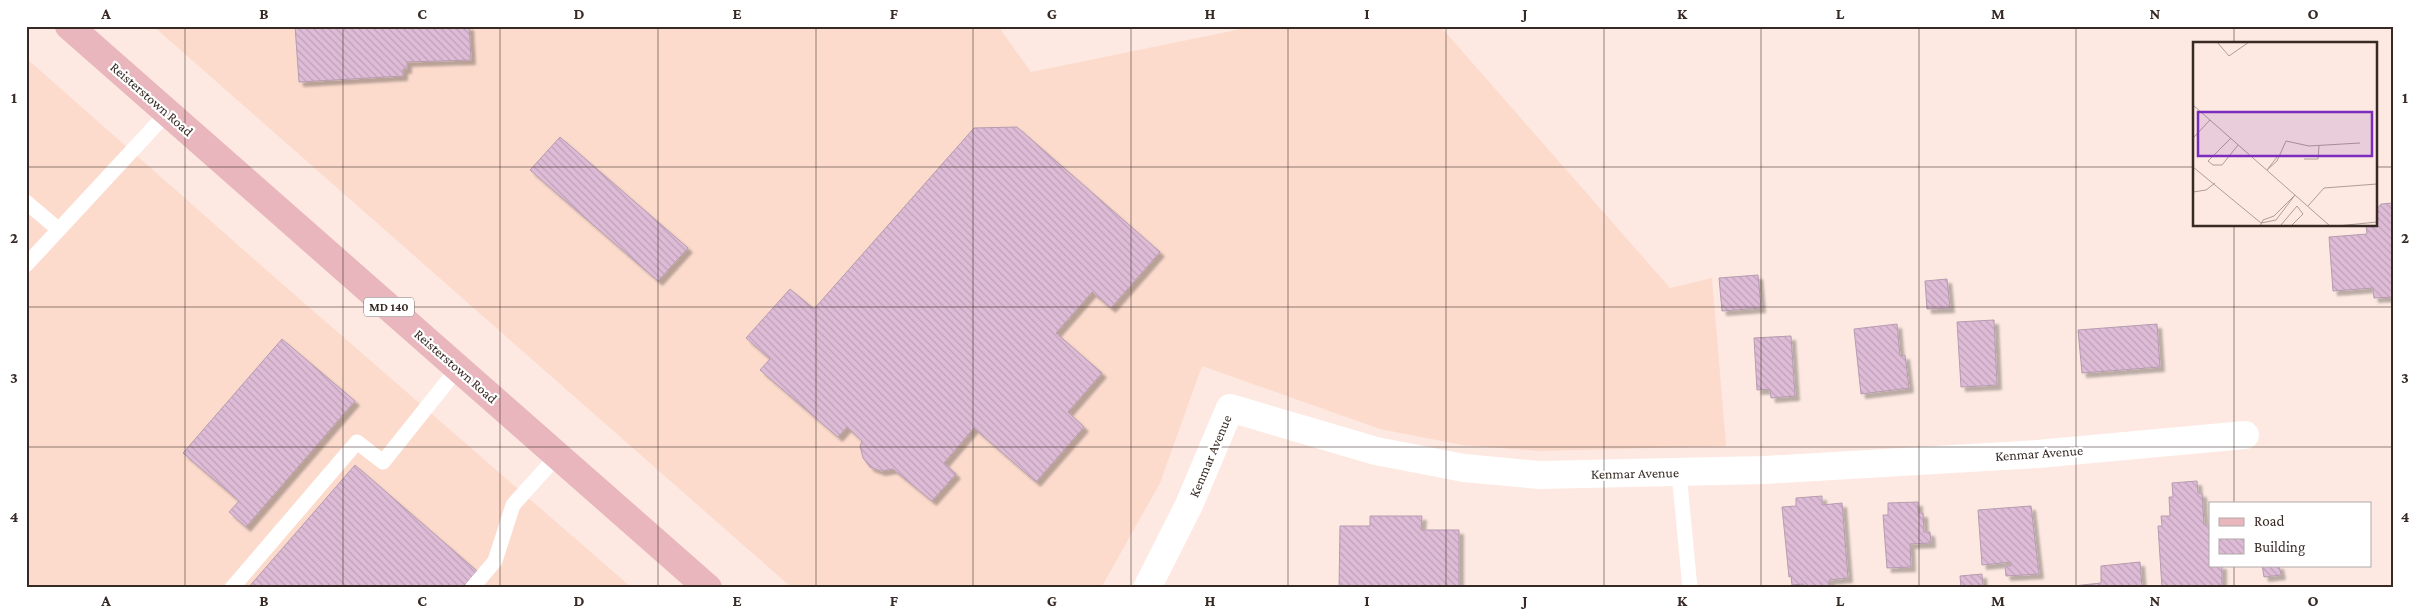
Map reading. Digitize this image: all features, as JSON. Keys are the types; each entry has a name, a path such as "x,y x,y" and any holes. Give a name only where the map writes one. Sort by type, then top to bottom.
{"main road":[{"name":"Reisterstown Road","path":"69,26 708,588"}],"street":[{"name":"Kenmar Avenue","path":"1153,586 1230,408 1376,452 1464,468 1539,475 1678,473 2038,454 2245,435"}],"lane":[{"path":"26,265 167,113"},
{"path":"26,202 58,229"},
{"path":"232,588 357,442 383,462 458,368"},
{"path":"472,588 494,561 513,505 558,455"},
{"path":"1678,473 1690,588"}],"shaded area":[{"path":"153,26 998,26 1031,72 1256,26 1440,26 1670,288 1712,278 1726,446 1539,451 1462,445 1380,429 1202,366 1160,483 1101,588 792,588"},
{"path":"26,58 272,275 632,588 26,588"}],"building":[{"path":"295,26 469,26 471,60 407,62 407,69 403,69 403,76 299,82"},
{"path":"1017,127 1160,252 1111,308 1092,292 1056,333 1102,373 1068,412 1084,427 1036,482 974,428 944,463 956,474 932,501 893,469 881,471 870,467 863,458 860,446 862,441 847,427 838,437 760,370 770,359 746,338 790,289 814,309 974,128"},
{"path":"560,137 688,248 658,281 530,170"},
{"path":"2393,203 2393,297 2374,298 2373,288 2333,291 2329,237 2367,234 2366,226 2376,226 2376,210 2381,204"},
{"path":"1758,275 1761,308 1722,311 1719,278"},
{"path":"1947,279 1950,308 1927,309 1925,281"},
{"path":"1994,320 1997,385 1961,387 1957,322"},
{"path":"1897,324 1900,356 1905,355 1909,388 1861,394 1854,329"},
{"path":"2157,324 2160,367 2082,373 2078,330"},
{"path":"1791,336 1795,396 1771,398 1770,389 1757,390 1754,338"},
{"path":"282,339 355,401 246,527 229,512 239,501 183,453"},
{"path":"355,465 477,571 462,588 248,588"},
{"path":"2197,481 2198,493 2202,493 2204,525 2209,525 2209,566 2222,566 2222,588 2162,588 2158,526 2162,526 2161,516 2170,516 2169,497 2173,497 2172,483"},
{"path":"1822,496 1822,505 1842,503 1848,578 1829,580 1830,588 1803,588 1803,584 1792,585 1791,576 1789,577 1782,507 1796,506 1796,498"},
{"path":"1918,502 1918,513 1923,513 1924,532 1930,532 1931,543 1910,544 1911,567 1887,568 1883,515 1888,515 1888,503"},
{"path":"2031,506 2039,574 2006,576 2005,566 2011,566 2011,562 1982,565 1978,510"},
{"path":"1370,516 1422,516 1421,530 1459,530 1459,588 1339,588 1340,526 1370,526"},
{"path":"2140,562 2142,588 2055,588 2101,583 2101,566"},
{"path":"2262,566 2279,566 2281,575 2264,577"},
{"path":"1982,574 1983,588 1961,588 1960,576"}]}
